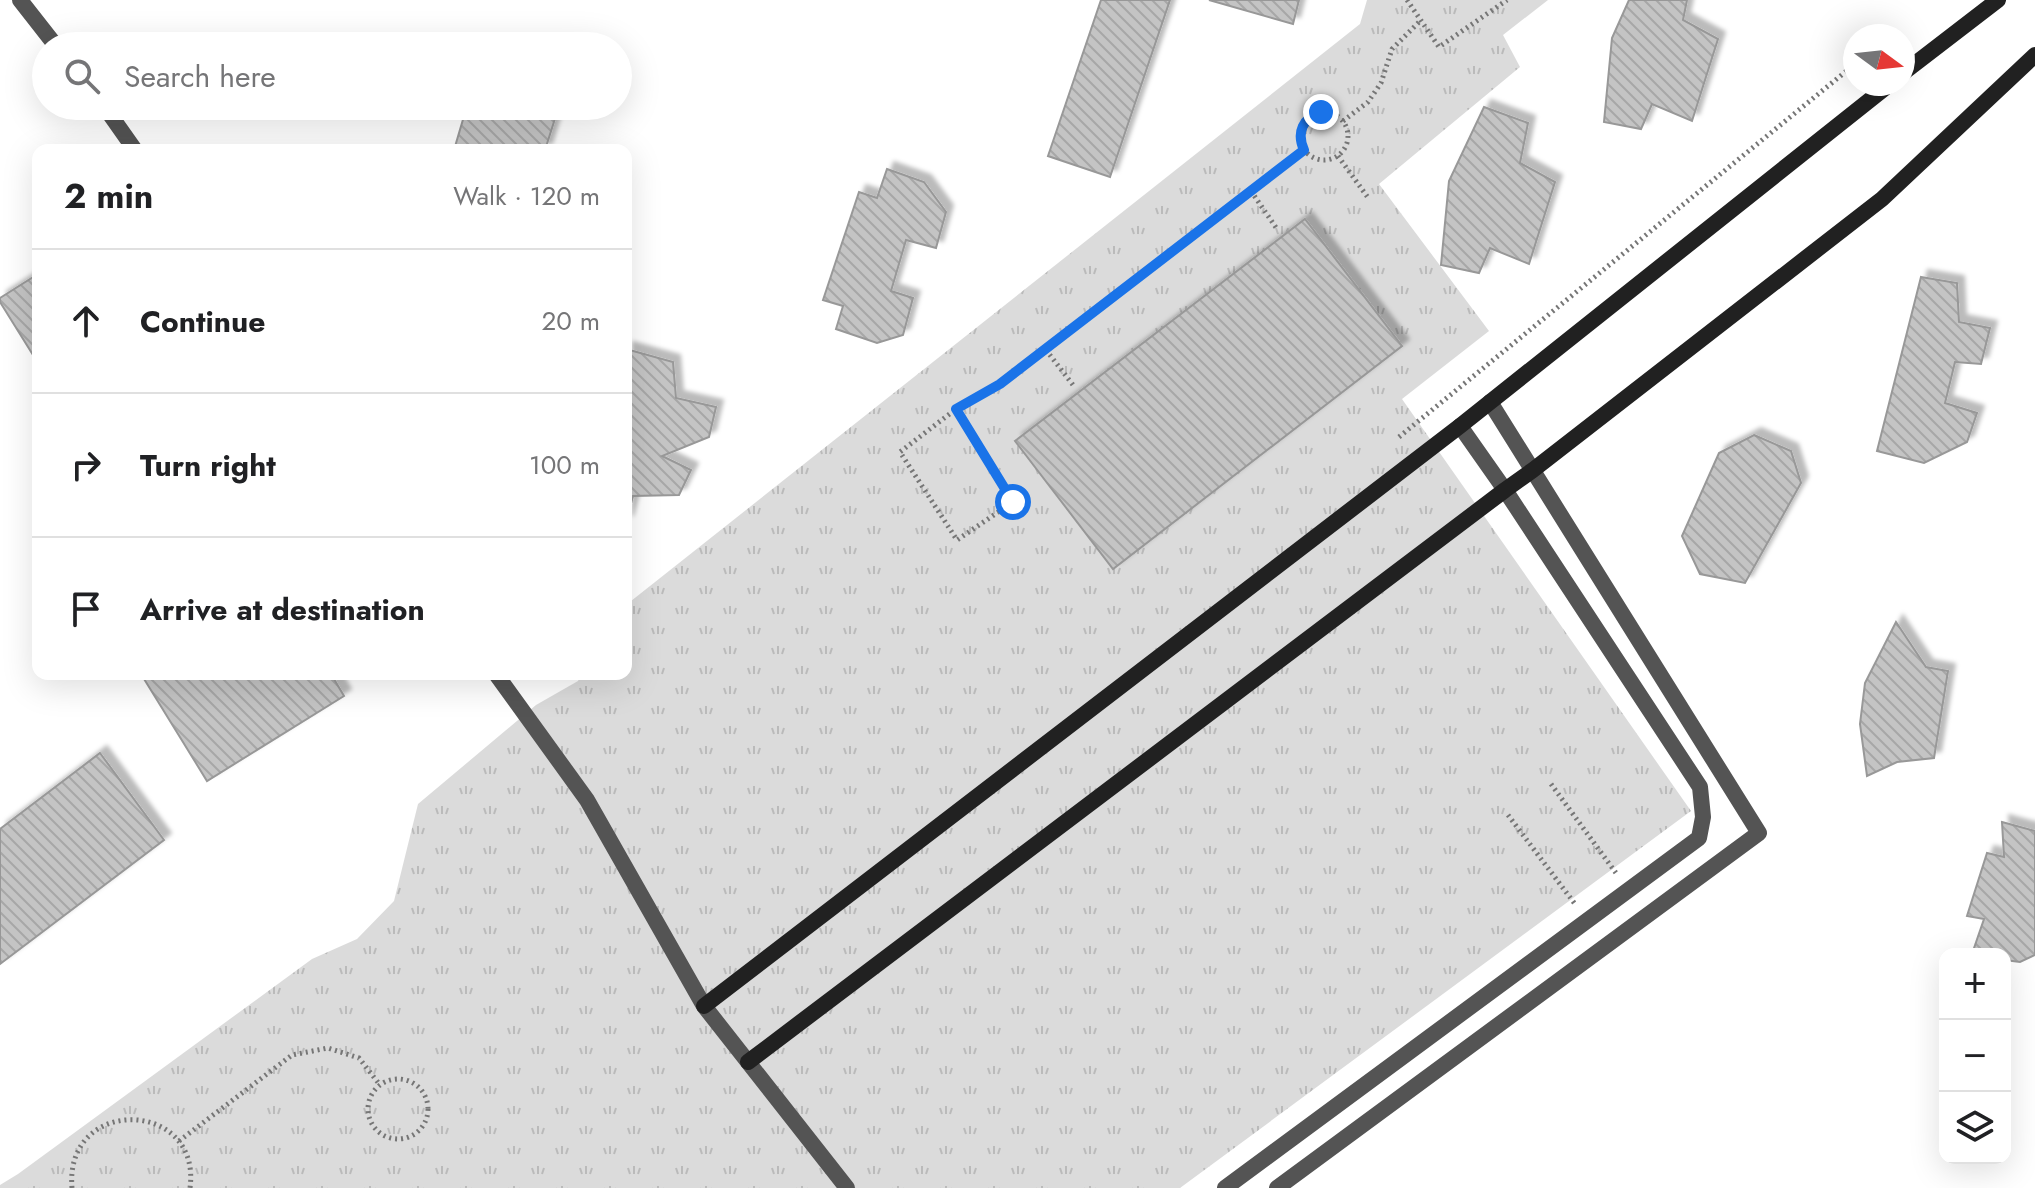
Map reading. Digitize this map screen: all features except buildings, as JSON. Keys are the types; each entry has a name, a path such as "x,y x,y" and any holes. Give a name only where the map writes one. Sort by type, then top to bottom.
{"street":[{"path":"20,0 45,32"},
{"path":"1915,64 1998,0"},
{"path":"748,1062 1533,470 1882,199 2035,55"},
{"path":"704,1006 1460,426 1875,96"},
{"path":"114,120 131,144"},
{"path":"1277,1188 1759,833 1490,402"},
{"path":"1225,1188 1699,838 1703,817 1700,787 1460,426"},
{"path":"500,680 587,800 704,1006 847,1188"}],"path":[{"path":"1407,0 1439,47 1507,0"},
{"path":"1343,121 1368,102 1381,83 1392,49 1421,20"},
{"path":"1399,437 1843,74"},
{"path":"1321,112 1343,121 1347,143 1338,156 1316,159 1304,150 1300,134 1307,119 1321,112"},
{"path":"956,409 1013,502 957,540 900,452 956,409 1000,384 1046,350 1304,150"},
{"path":"1338,156 1369,199"},
{"path":"1251,191 1277,229"},
{"path":"1046,350 1073,385"},
{"path":"1551,784 1628,890"},
{"path":"1508,815 1588,920"},
{"path":"179,1141 292,1055 328,1048 359,1058 380,1085"},
{"path":"399,1079 418,1087 427,1104 427,1115 416,1132 408,1137 390,1138 374,1127 368,1109 373,1091 380,1085 399,1079"},
{"path":"72,1188 70,1174 76,1153 88,1137 104,1124 124,1119 144,1119 163,1127 179,1141 188,1158 192,1177 190,1188"}],"green space":[{"path":"1367,0 1548,0 1503,35 1520,67 1379,184 1489,331 1402,399 1691,811 1180,1188 0,1188 0,1185 312,959 357,939 394,901 418,804 536,705 578,680 632,680 632,600 1360,24"}],"route":[{"path":"1013,502 956,409 1000,384 1046,350 1304,150 1300,134 1302,126 1307,119 1321,112"}]}
